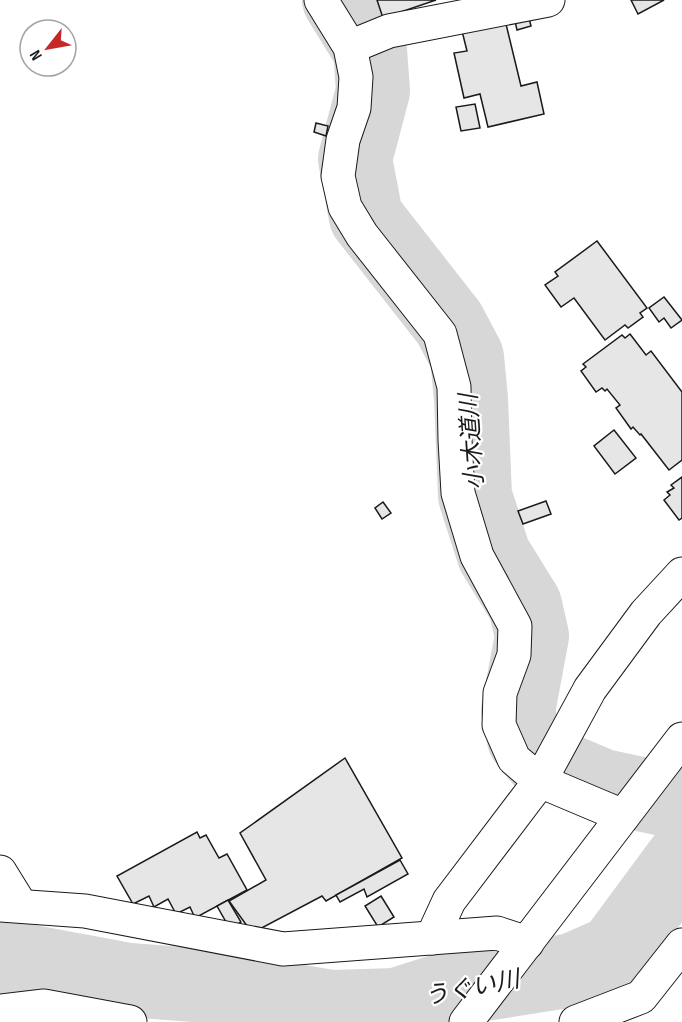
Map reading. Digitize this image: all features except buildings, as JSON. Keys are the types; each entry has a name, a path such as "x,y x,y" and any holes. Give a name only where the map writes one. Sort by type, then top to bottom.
{"street":[{"path":"321,0 350,47 356,77 354,108 343,140 338,176 345,207 362,235 440,334 454,387 458,493 477,556 515,626 514,655 500,693 499,725 514,759 540,781 624,815"},
{"path":"350,47 389,31 548,0"},
{"path":"432,938 449,902 540,781 590,689 646,613 682,574"},
{"path":"470,1020 682,739"},
{"path":"0,872 11,906 85,911 283,949 497,933 526,944"},
{"path":"576,1022 641,997 682,945"},
{"path":"0,1011 45,1006 130,1022"}],"waterway":[{"name":"小木道川","path":"339,0 370,50 373,91 355,159 366,217 449,323 467,357 475,496 494,555 525,605 532,636 518,711 524,739 541,760 603,786 682,803"},
{"name":"うぐい川","path":"0,961 11,958 129,980 207,986 331,1007 396,1005 440,991 573,970 614,952 682,860"}]}
